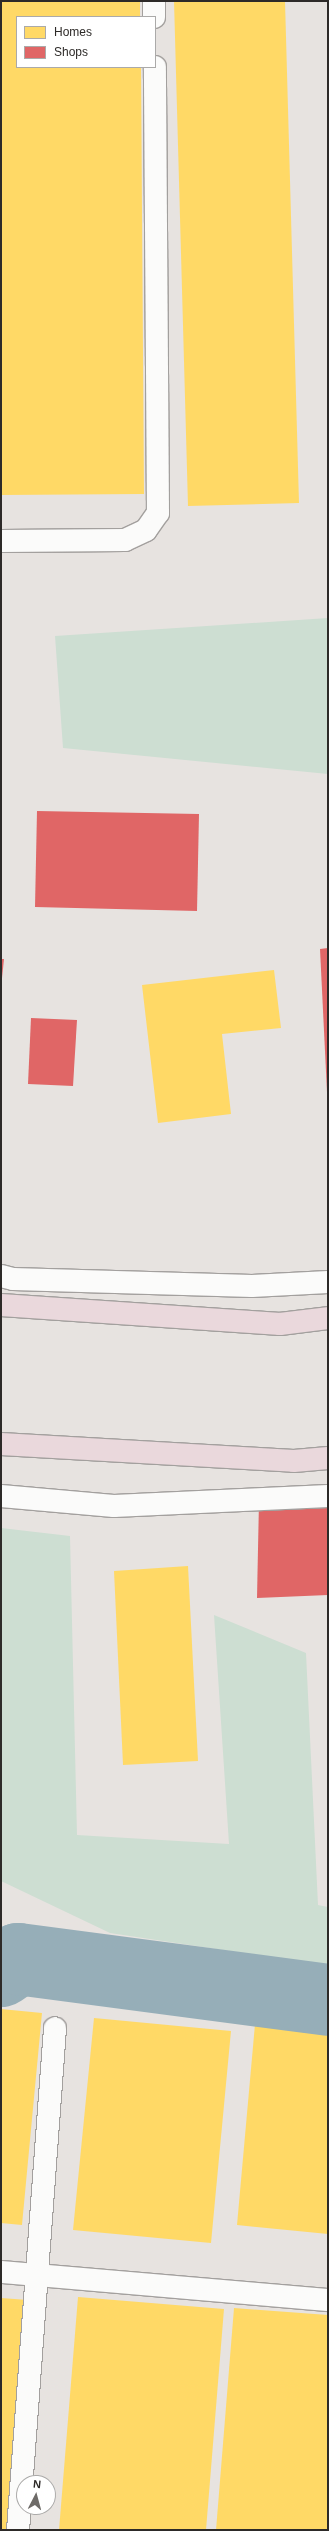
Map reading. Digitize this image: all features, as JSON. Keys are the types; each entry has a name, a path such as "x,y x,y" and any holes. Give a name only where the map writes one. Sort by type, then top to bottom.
{"highway":[{"path":"1,1305 280,1324 328,1318"},
{"path":"1,1444 294,1461 328,1458"}],"street":[{"path":"154,1 154,16"},
{"path":"1,541 125,540 146,530 158,512 155,68"},
{"path":"1,1276 13,1279 252,1286 328,1282"},
{"path":"1,1496 114,1506 328,1496"},
{"path":"18,2530 55,2028"},
{"path":"1,2272 328,2300"}],"green space":[{"path":"328,618 328,774 63,748 55,636"},
{"path":"1,1528 70,1536 77,1835 229,1844 214,1615 306,1653 318,1905 328,1907 328,1966 110,1933 1,1881"}],"building: Homes":[{"path":"1,1 140,1 140,16 16,16 16,68 141,68 144,494 1,495"},
{"path":"174,1 285,1 299,503 188,506"},
{"path":"274,970 281,1028 222,1034 231,1114 158,1123 142,985"},
{"path":"188,1566 198,1761 123,1765 114,1571"},
{"path":"1,2009 42,2013 22,2225 1,2223"},
{"path":"256,2013 328,2019 328,2234 237,2225"},
{"path":"94,2018 231,2031 211,2243 73,2230"},
{"path":"78,2297 224,2309 206,2530 59,2530"},
{"path":"1,2298 28,2300 10,2530 1,2530"},
{"path":"234,2308 328,2315 328,2530 216,2530"}],"building: Shops":[{"path":"37,811 199,814 197,911 35,907"},
{"path":"328,948 328,1092 327,1092 320,949"},
{"path":"1,959 4,959 2,978 1,978"},
{"path":"31,1018 77,1020 73,1086 28,1084"},
{"path":"328,1496 328,1595 257,1598 259,1501"}],"waterway":[{"path":"1,1971 18,1959 328,2000"}]}
